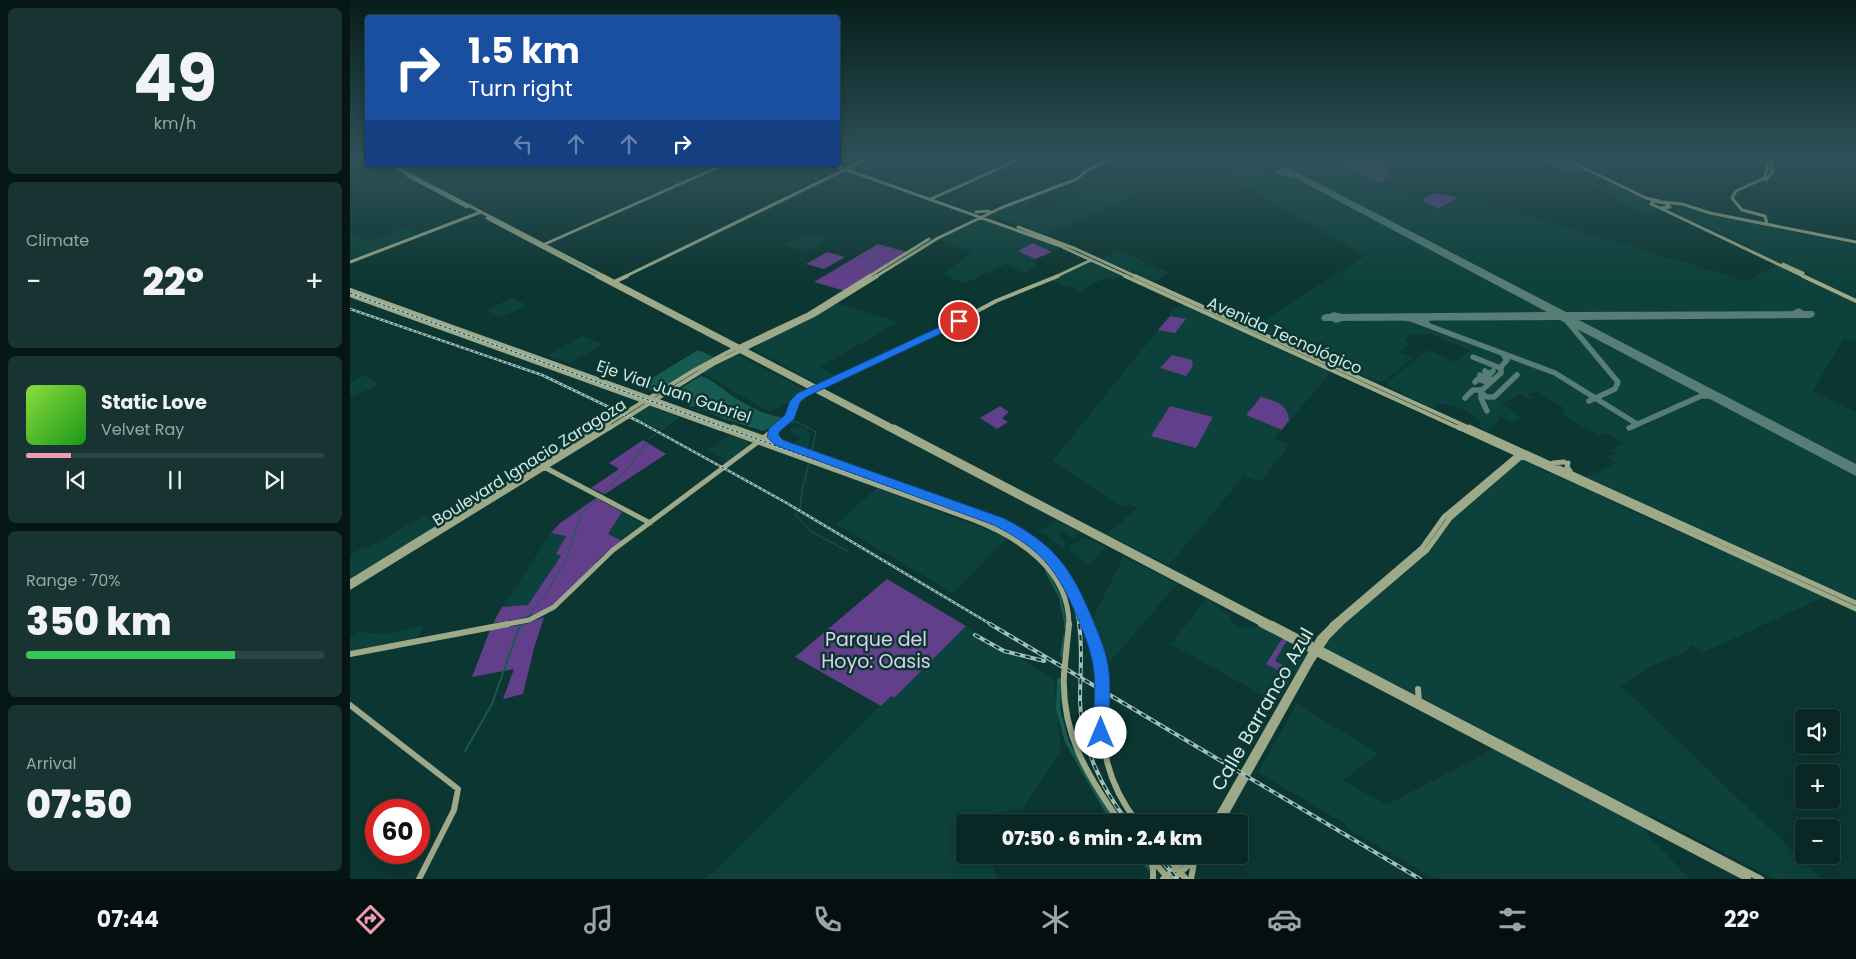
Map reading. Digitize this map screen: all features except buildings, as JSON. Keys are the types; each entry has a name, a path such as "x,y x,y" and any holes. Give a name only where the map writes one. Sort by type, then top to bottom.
{"main road":[{"path":"456,200 1138,556 1298,643 1306,650 1325,657 1748,879"},
{"path":"463,200 478,211"},
{"path":"542,245 643,200"},
{"path":"614,282 784,200"},
{"name":"Avenida Tecnológico","path":"939,200 976,212 1091,259"},
{"path":"992,211 1020,200"},
{"path":"976,212 992,211 1021,200"},
{"path":"1645,200 1856,300"},
{"path":"1653,200 1856,300"},
{"path":"1736,200 1744,211 1765,216 1765,224"},
{"path":"1651,203 1682,204 1706,212 1856,243"},
{"name":"Avenida Tecnológico","path":"956,206 968,212 982,215"},
{"path":"1660,208 1682,206 1765,224"},
{"path":"350,262 478,211"},
{"path":"968,212 973,215 972,220 992,219 990,214 992,211"},
{"name":"Boulevard Ignacio Zaragoza","path":"650,400 661,391 717,358 808,318 932,241 992,211"},
{"path":"1732,218 1746,220"},
{"name":"Avenida Tecnológico","path":"992,219 1012,228 1026,229 1365,382 1520,456 1720,544"},
{"name":"Boulevard Ignacio Zaragoza","path":"757,340 804,317 924,242 972,220"},
{"path":"350,654 528,620 550,611 562,602 604,558 787,420 796,399 959,321 996,301 1036,286 1091,259"},
{"name":"Eje Vial Juan Gabriel","path":"350,290 643,394 659,406 745,438 806,459 814,459 998,521 1018,531 1037,545 1056,564 1074,590 1099,654 1102,685 1101,733 1105,762 1120,798 1131,814"},
{"name":"Eje Vial Juan Gabriel","path":"350,295 431,327 442,328 635,398 665,402 779,442 809,454 814,459 992,527 1025,546 1052,574 1065,597 1069,624 1062,702 1070,734 1095,783 1115,814"},
{"path":"846,303 844,299 847,295"},
{"path":"832,304 841,302"},
{"path":"717,358 725,349 724,340"},
{"path":"739,347 744,343 757,340"},
{"path":"750,354 752,346 757,340"},
{"name":"Boulevard Ignacio Zaragoza","path":"350,582 739,347"},
{"path":"723,358 738,354 750,354"},
{"path":"643,394 661,391"},
{"path":"665,402 663,397 666,392"},
{"path":"635,398 638,401 636,408 659,406"},
{"name":"Boulevard Ignacio Zaragoza","path":"350,587 617,418 630,412"},
{"path":"609,427 617,418"},
{"path":"751,433 765,433 780,426"},
{"path":"773,432 774,439 779,442"},
{"name":"Avenida Tecnológico","path":"1475,433 1623,496 1720,544"},
{"path":"745,438 751,444 748,451"},
{"path":"748,451 761,446 773,447"},
{"name":"Calle Barranco Azul","path":"1219,814 1300,670 1313,652 1338,625 1427,550 1450,518 1520,456"},
{"path":"1544,461 1566,462 1568,469 1579,477"},
{"path":"543,466 650,523"},
{"path":"1617,500 1623,499 1623,496"},
{"path":"1720,544 1856,603"},
{"path":"1720,544 1856,609"},
{"path":"1138,556 1313,652 1419,702 1761,879"},
{"path":"1313,652 1316,658 1325,657"},
{"name":"Calle Barranco Azul","path":"1225,814 1300,680 1313,652"},
{"path":"1300,670 1303,672 1300,680"},
{"path":"1418,689 1419,702"},
{"path":"350,705 458,789 454,810 419,879"},
{"path":"1499,750 1502,746 1517,752"},
{"path":"1536,769 1547,771 1550,769"},
{"path":"1151,864 1153,879"},
{"path":"1156,864 1168,878 1185,864"},
{"path":"1173,864 1186,879"},
{"path":"1191,879 1193,864"}],"shaded area":[{"path":"1025,200 1037,200 1019,208 1035,214 1067,200 1124,200 1047,234 991,215 1003,208"},
{"path":"1269,200 1418,200 1439,210 1455,200 1474,200 1746,281 1777,265 1763,260 1766,260 1748,246 1678,213 1674,208 1682,207 1715,216 1856,245 1856,341 1843,339 1813,391 1856,412 1856,600 1586,477 1616,463 1606,456 1616,454 1611,450 1623,443 1605,433 1599,436 1563,415 1567,413 1561,409 1564,408 1537,392 1527,394 1532,398 1529,399 1521,394 1501,403 1523,418 1511,423 1501,417 1488,432 1479,426 1480,421 1471,413 1447,404 1437,404 1433,408 1387,386 1388,382 1427,350 1456,362 1470,350 1430,334 1411,334 1405,340 1408,344 1399,352 1413,358 1385,380 1378,382 1254,327 1365,256"},
{"path":"1618,200 1643,200 1650,206 1661,210 1644,213"},
{"path":"983,219 1060,248 1032,261 1038,265 1024,272 1007,264 964,284 943,274 972,252 938,239"},
{"path":"404,229 418,233 350,260 350,230 369,242"},
{"path":"808,233 829,239 806,252 785,245"},
{"path":"1118,250 1149,264 1145,266 1147,267 1152,265 1170,273 1153,282 1101,259"},
{"path":"1090,262 1122,276 1113,280 1107,277 1080,291 1071,286 1067,288 1050,280"},
{"path":"512,298 528,305 502,317 485,310"},
{"path":"837,303 899,322 820,367 835,376 818,384 754,349 758,344 809,320"},
{"path":"1183,304 1331,372 1275,438 1289,445 1260,482 1244,476 1169,565 1107,534 1138,508 1130,504 1121,507 1053,460 1171,314 1169,312"},
{"path":"583,336 603,344 570,363 547,355"},
{"path":"698,350 714,357 657,391 642,387 644,383"},
{"path":"738,355 805,390 791,401 770,412 702,373"},
{"path":"365,375 380,384 350,398 350,382"},
{"path":"701,376 751,407 780,417 781,420 763,431 722,418 695,406 689,407 690,405 670,395"},
{"path":"649,407 677,416 661,430 631,416"},
{"path":"797,425 811,433 807,451 791,444 802,438 788,432"},
{"path":"731,435 749,443 747,447 729,462 708,450"},
{"path":"1523,459 1544,471 1590,490 1635,513 1701,541 1704,545 1722,550 1824,597 1702,653 1692,645 1685,652 1647,668 1621,686 1795,853 1795,864 1806,864 1822,879 1774,879 1649,814 1646,833 1690,879 1435,879 1345,827 1347,825 1258,772 1297,704 1379,754 1343,780 1386,805 1488,752 1503,740 1323,647 1335,631 1424,557 1444,525"},
{"path":"728,468 1043,653 1240,772 1239,774 1058,666 1015,655 1054,680 1061,750 1023,809 986,814 956,814 956,864 992,864 998,879 706,879 891,695 895,697 966,626 1007,651 1039,658 1040,656 727,470"},
{"path":"877,488 1007,538 953,593 836,524"},
{"path":"622,512 644,524 622,541 608,534"},
{"path":"423,516 439,525 350,579 350,555 365,546 368,548"},
{"path":"1056,520 1080,533 1073,538 1062,531 1057,535 1067,543 1062,547 1040,531"},
{"path":"551,533 566,535 556,555 561,556 528,605 502,607"},
{"path":"1084,537 1106,547 1088,566 1069,549"},
{"path":"1124,556 1177,584 1110,662 1092,620"},
{"path":"1207,598 1229,615 1232,623 1243,629 1259,626 1282,639 1266,664 1292,678 1276,703 1171,644"},
{"path":"424,626 419,637 350,651 350,638 359,632 383,634"},
{"path":"1287,640 1304,649 1307,655 1297,672 1275,661"}],"green space":[{"path":"1421,200 1454,200 1438,209"},
{"path":"1033,243 1052,252 1035,259 1018,251"},
{"path":"878,244 907,252 845,291 814,282"},
{"path":"827,252 845,257 824,269 806,264"},
{"path":"1170,316 1186,319 1175,333 1158,330"},
{"path":"1172,355 1192,360 1193,366 1186,376 1160,368"},
{"path":"1261,397 1280,404 1286,410 1289,420 1282,430 1246,415"},
{"path":"1000,406 1009,412 1002,418 1008,422 997,429 980,418"},
{"path":"1170,406 1213,417 1196,448 1151,436"},
{"path":"643,440 666,454 605,494 591,488 619,469 609,463"},
{"path":"596,498 622,512 608,534 622,541 601,557 563,599 548,610 519,619 493,623 502,607 528,605 561,556 556,554 566,536 551,533 559,524"},
{"name":"Parque del Hoyo: Oasis","path":"887,579 966,626 894,698 891,696 881,706 795,657"},
{"path":"544,617 523,694 503,699 514,669 472,677 490,630 526,624"},
{"path":"1282,639 1287,640 1275,661 1289,668 1285,674 1266,664"}],"waterway":[{"path":"649,439 684,412"},
{"path":"788,420 799,423 816,432 811,454"},
{"path":"602,495 628,468 647,442"},
{"path":"809,463 802,490 800,509 795,514 812,532 849,552"},
{"path":"527,618 551,586 567,557 581,514 599,497"},
{"path":"1046,571 1060,597 1066,625"},
{"path":"465,751 492,704 518,630 522,624"},
{"path":"1062,655 1065,637"},
{"path":"1059,680 1058,709 1067,742 1108,814"},
{"path":"1145,864 1150,869"}],"taxiway":[{"path":"1553,311 1557,314 1555,316 1564,318"},
{"path":"1791,315 1799,311 1804,314"},
{"path":"1342,317 1334,315 1330,317 1336,320 1346,317"},
{"path":"1401,317 1411,319 1555,373 1595,398"},
{"path":"1428,325 1425,320 1431,317"},
{"path":"1564,318 1618,382 1615,389 1595,398"},
{"path":"1575,330 1576,326 1587,329"},
{"path":"1481,393 1501,373 1501,367 1507,360 1504,356"},
{"path":"1473,357 1500,368"},
{"path":"1485,371 1490,374 1493,371"},
{"path":"1480,375 1493,380"},
{"path":"1481,393 1487,397 1494,397 1517,375"},
{"path":"1475,382 1478,379 1489,383"},
{"path":"1465,398 1473,390 1482,390"},
{"path":"1481,393 1481,398 1487,411"},
{"path":"1629,428 1701,396 1713,396"},
{"path":"1589,401 1595,398"},
{"path":"1595,398 1637,424"}],"runway":[{"path":"1344,200 1563,316"},
{"path":"1563,316 1809,314"},
{"path":"1327,318 1563,316"},
{"path":"1563,316 1856,471"}],"railway":[{"path":"350,293 991,523 1022,540 1048,563 1068,591 1075,607 1079,625"},
{"path":"350,309 542,375 640,422 785,502 992,625"},
{"path":"990,624 1080,678"},
{"path":"1079,624 1080,678"},
{"path":"975,635 1004,651 1044,661"},
{"path":"1080,678 1420,879"},
{"path":"1080,678 1080,701 1084,734 1101,780 1122,814"},
{"path":"1164,864 1177,879"}],"route":[{"path":"959,321 802,395 795,401 790,416 773,432 773,437 779,442 998,521 1018,531 1037,545 1056,564 1074,590 1098,649 1102,673 1101,733"}]}
